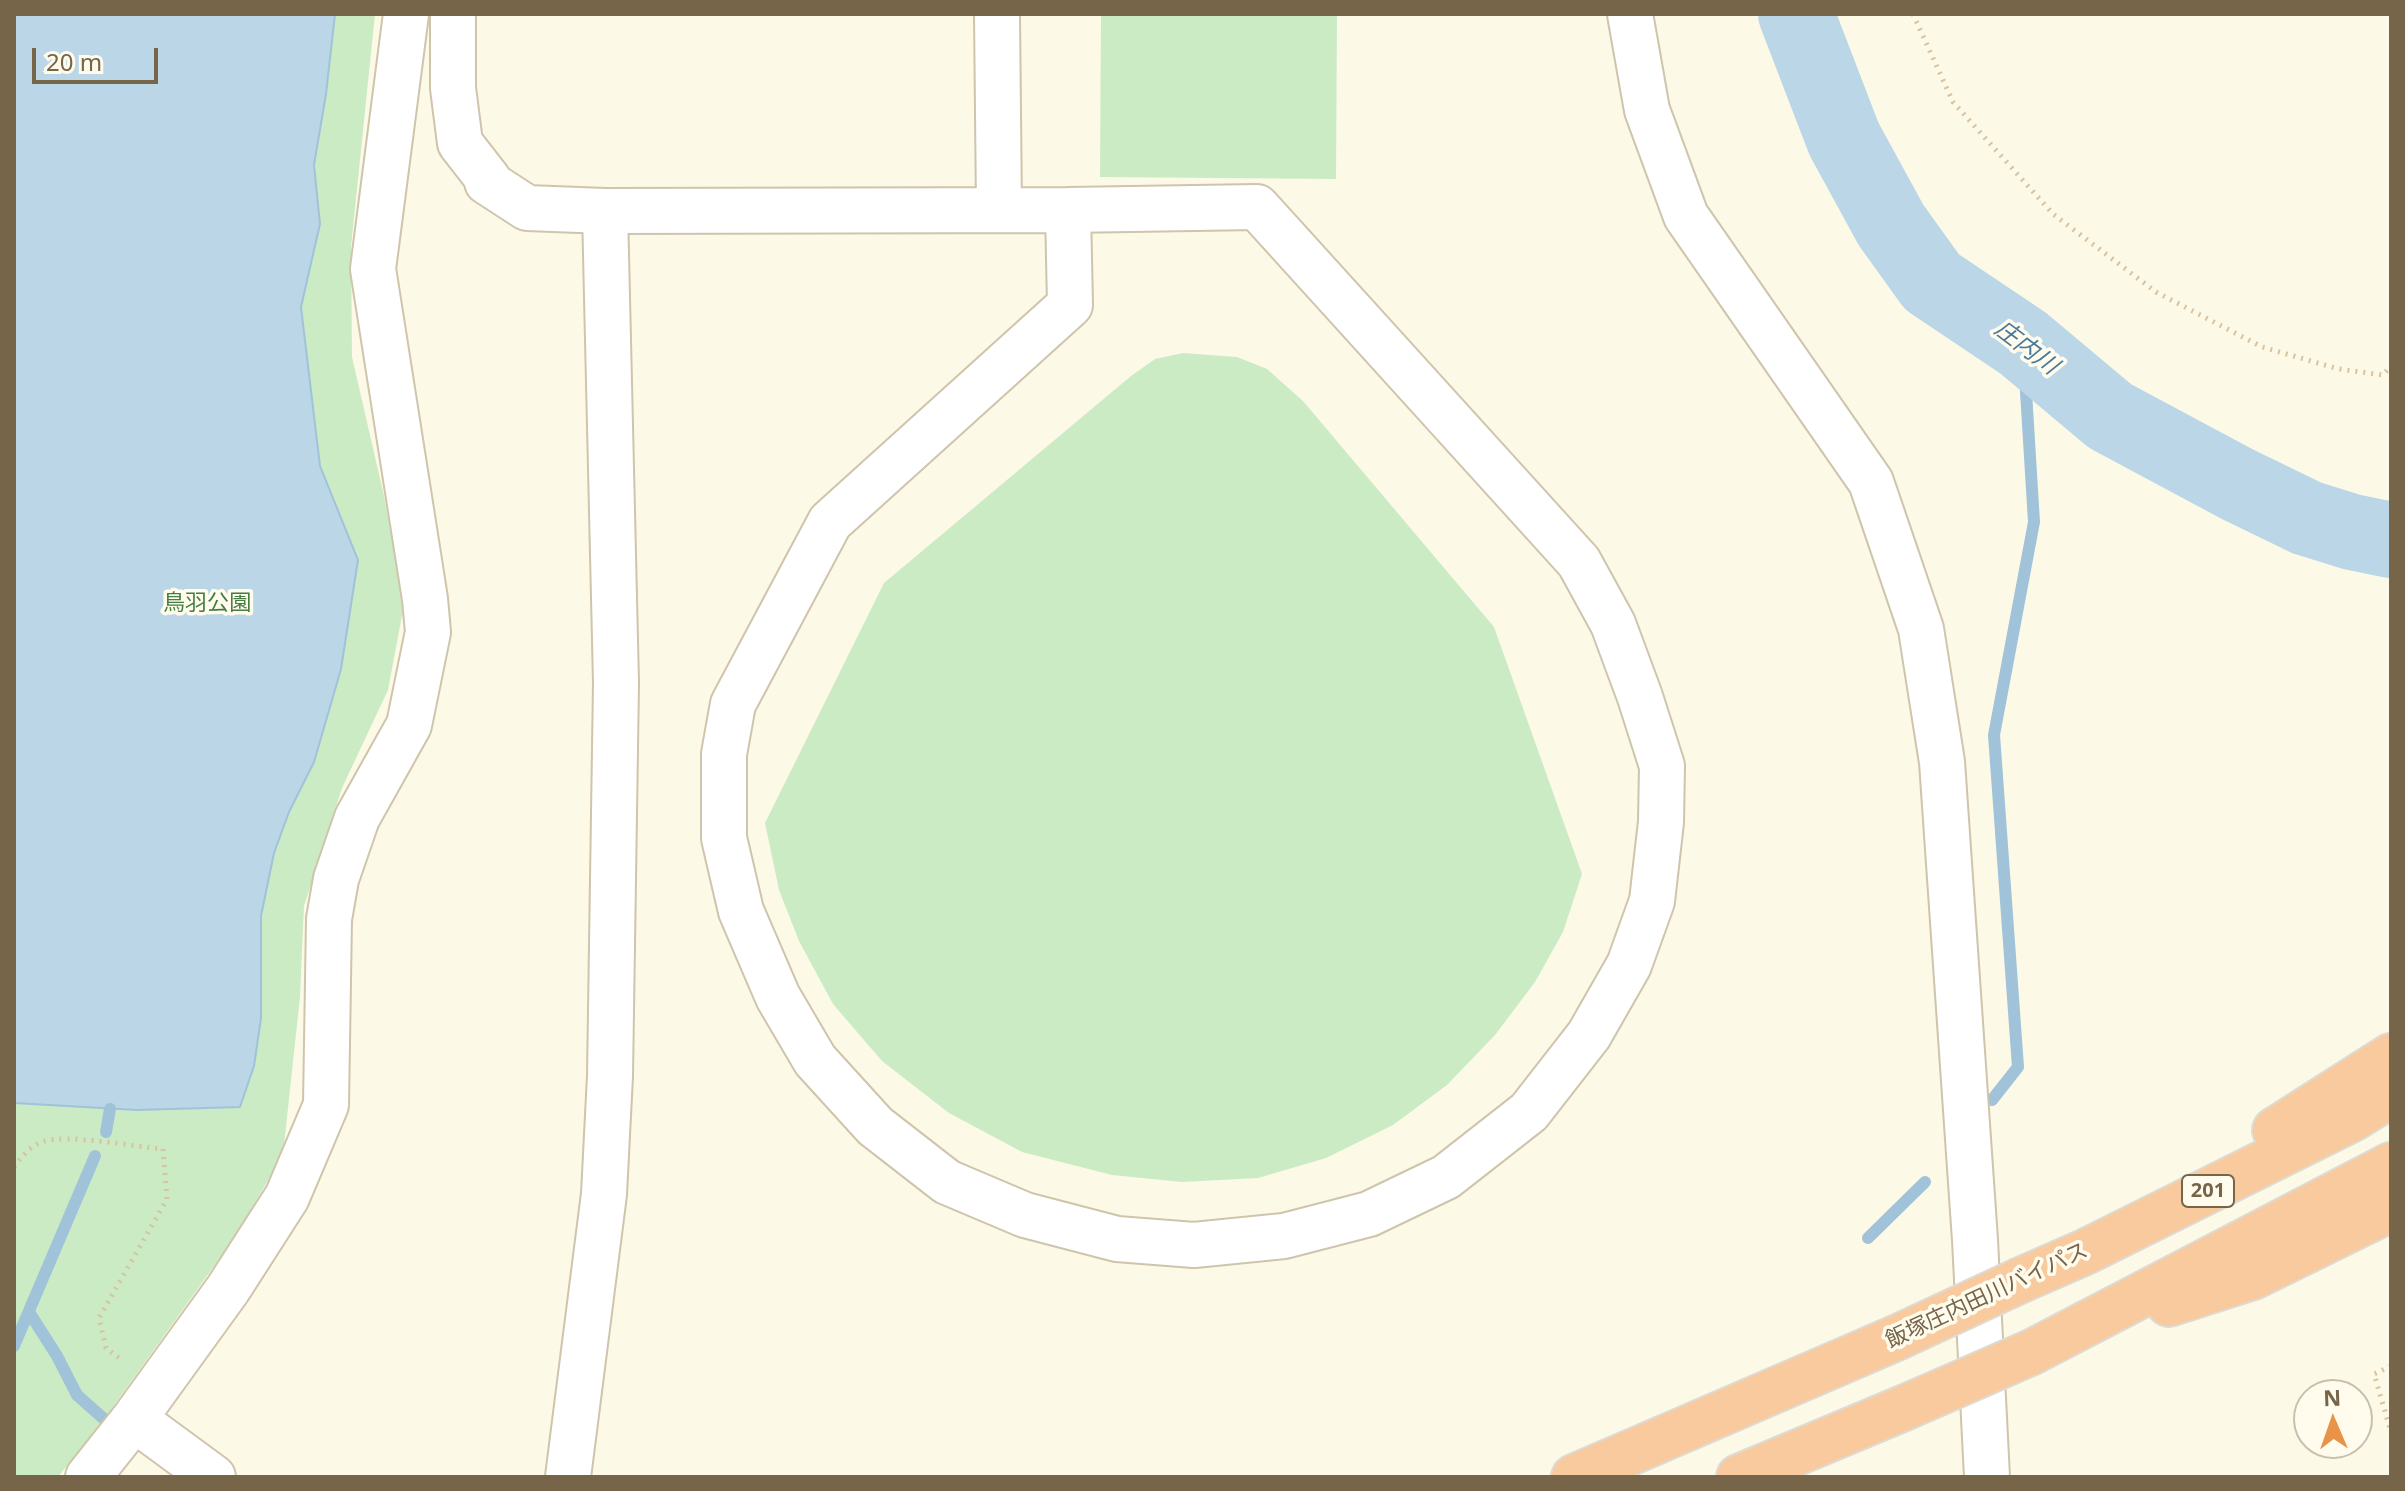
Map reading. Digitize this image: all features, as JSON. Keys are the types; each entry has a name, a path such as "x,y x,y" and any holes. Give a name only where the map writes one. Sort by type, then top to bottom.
{"highway":[{"path":"2085,1252 2391,1056"},
{"name":"飯塚庄内田川バイパス","path":"1574,1477 1896,1338 2085,1252 2352,1119 2391,1095"},
{"path":"1739,1477 2046,1345 2391,1165"},
{"path":"2046,1345 2253,1277 2391,1209"}],"street":[{"path":"88,1477 228,1289 287,1197 326,1105 329,919 336,879 357,818 409,725 428,632 373,269 406,14"},
{"path":"453,14 453,88 460,143 488,179 487,182 527,208 605,211 1257,207 1579,562 1613,624 1662,766 1661,822 1652,901 1629,965 1589,1035 1529,1112 1446,1177 1369,1214 1284,1236 1194,1245 1117,1239 1025,1215 947,1182 875,1126 815,1060 778,997 741,911 724,838 724,754 733,704 830,522 1070,305 1068,210"},
{"path":"997,14 999,210"},
{"path":"1630,14 1647,110 1686,216 1871,482 1921,629 1942,762 1975,1240 1987,1477"},
{"path":"568,1477 578,1418 604,1194 610,1076 616,683 605,211"},
{"path":"146,1403 213,1477"},
{"path":"578,1418 592,1477"}],"path":[{"path":"1913,14 1953,102 2053,214 2156,292 2262,347 2339,369 2391,376"},
{"path":"2383,375 2391,366"},
{"path":"14,1167 26,1151 45,1141 70,1140 163,1149 167,1199 99,1318 106,1348 146,1403"},
{"path":"2391,1366 2374,1374 2391,1432"}],"green space":[{"name":"鳥羽公園","path":"14,14 375,14 351,247 352,357 384,496 404,605 388,690 342,788 304,906 300,997 283,1154 237,1234 107,1415 58,1477 14,1477"},
{"path":"1101,14 1337,14 1336,179 1100,177"},
{"path":"1183,353 1237,357 1267,369 1303,401 1494,627 1582,874 1563,932 1535,982 1495,1035 1447,1085 1393,1125 1326,1158 1258,1178 1182,1182 1112,1175 1022,1152 949,1113 882,1061 833,1004 799,941 779,890 765,823 884,583 1131,376 1155,359"}],"water":[{"name":"鳥羽公園","path":"14,14 335,14 314,165 320,224 301,307 320,466 358,560 341,669 314,762 289,812 274,853 261,916 261,1018 254,1066 240,1107 137,1110 14,1103"}],"waterway":[{"name":"庄内川","path":"1796,14 1844,139 1891,225 1932,282 2023,343 2110,416 2307,518 2391,540"},
{"path":"1992,1100 2018,1067 1994,735 2034,522 2023,343"},
{"path":"106,1132 110,1109"},
{"path":"14,1346 95,1156"},
{"path":"1868,1238 1925,1182"},
{"path":"29,1312 77,1395 104,1419"}]}
